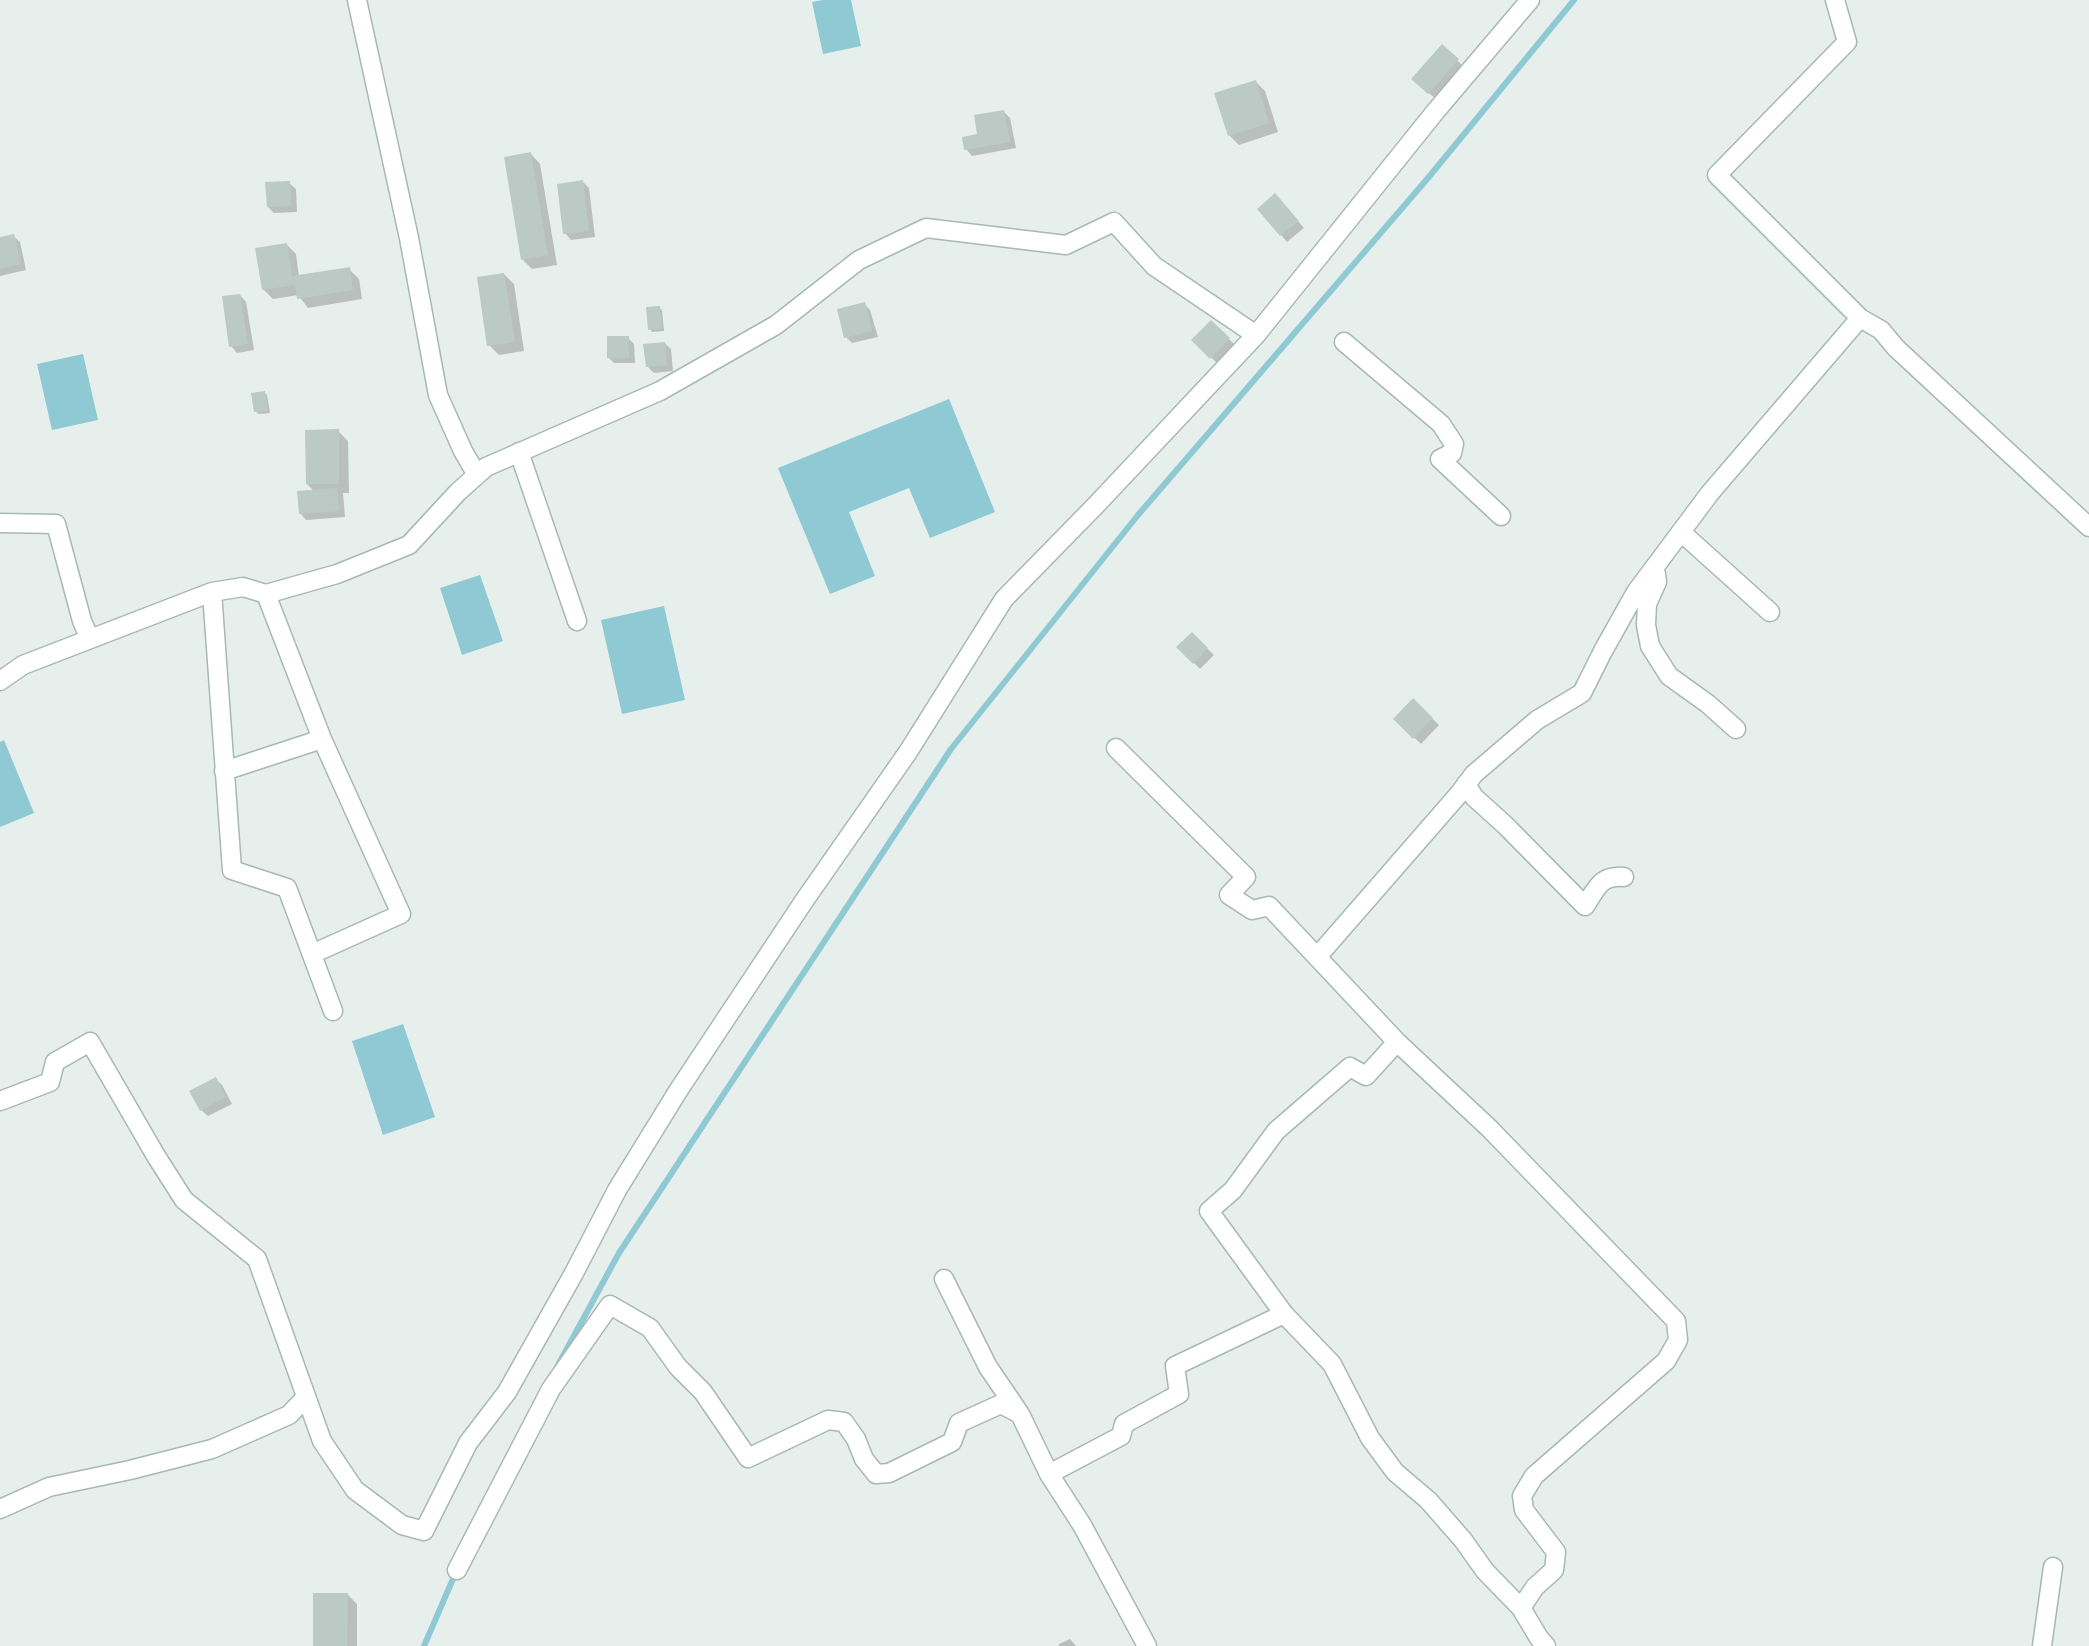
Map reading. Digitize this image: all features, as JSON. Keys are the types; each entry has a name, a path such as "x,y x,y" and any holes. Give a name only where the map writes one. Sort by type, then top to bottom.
{"street":[{"path":"357,0 409,238 438,396 463,451 477,475"},
{"path":"0,1101 50,1082 55,1062 90,1042 184,1200 256,1259 322,1442 355,1490 402,1526 424,1531 468,1443 507,1392 574,1273 616,1190 678,1091 804,901 908,752 1004,599 1256,335 1435,111 1530,0"},
{"path":"1835,0 1848,42 1717,175 1860,318 1881,330 1896,348 2089,527"},
{"path":"0,681 23,665 212,592 243,587 266,594 337,574 409,545 486,466 660,390 776,325 859,260 926,228 1066,244 1114,222 1154,266 1256,335"},
{"path":"1317,957 1474,774 1537,720 1582,693 1636,592 1710,493 1860,318"},
{"path":"1344,342 1441,424 1454,444 1452,453 1440,459 1501,516"},
{"path":"519,452 577,621"},
{"path":"0,523 56,524 82,621 90,639"},
{"path":"1681,532 1770,612"},
{"path":"1655,568 1657,582 1647,604 1646,625 1650,646 1669,676 1708,704 1736,729"},
{"path":"212,592 232,870 287,888 333,1011"},
{"path":"266,594 322,739 401,914 312,954"},
{"path":"224,771 322,739"},
{"path":"1116,748 1246,877 1229,895 1252,910 1269,906 1397,1042 1489,1128 1676,1321 1678,1340 1666,1361 1534,1476 1522,1496 1524,1510 1556,1552 1554,1570 1535,1587 1521,1608"},
{"path":"1466,784 1474,797 1585,906 1601,881 1612,876 1624,877"},
{"path":"1397,1042 1366,1076 1350,1067 1275,1131 1233,1190 1209,1211 1284,1314 1332,1364 1370,1438 1395,1472 1428,1500 1463,1540 1485,1571 1521,1608 1546,1646"},
{"path":"944,1279 988,1367 1020,1414 1049,1474 1082,1525 1147,1646"},
{"path":"457,1570 550,1389 610,1305 650,1328 678,1366 703,1392 748,1458 828,1420 844,1422 856,1439 864,1459 876,1474 889,1473 952,1442 959,1423 1001,1404 1020,1414"},
{"path":"1049,1474 1121,1436 1124,1424 1179,1394 1175,1366 1284,1314"},
{"path":"0,1509 49,1487 130,1470 212,1449 289,1415 306,1397"},
{"path":"2042,1646 2053,1567"}],"water":[{"path":"851,0 861,46 823,54 812,2"},
{"path":"83,354 98,420 52,430 37,364"},
{"path":"949,399 995,512 930,538 909,488 849,512 875,576 830,594 778,468"},
{"path":"480,575 503,641 462,655 440,588"},
{"path":"664,606 685,700 622,714 601,620"},
{"path":"4,740 34,813 0,827 0,742"},
{"path":"403,1024 435,1117 383,1135 352,1041"}],"building":[{"path":"1442,44 1459,59 1428,94 1411,79"},
{"path":"1256,80 1269,123 1228,136 1214,93"},
{"path":"1004,110 1010,142 964,150 962,137 977,134 974,115"},
{"path":"531,152 548,255 521,260 504,157"},
{"path":"583,180 589,231 563,234 557,184"},
{"path":"290,181 291,206 267,207 265,182"},
{"path":"1275,193 1299,221 1280,236 1257,209"},
{"path":"14,234 21,264 0,269 0,237"},
{"path":"287,243 292,276 350,267 353,290 297,299 295,285 262,290 255,248"},
{"path":"504,273 515,342 487,346 477,277"},
{"path":"240,294 248,344 229,347 222,296"},
{"path":"865,302 872,331 844,338 837,309"},
{"path":"660,306 662,329 648,330 646,307"},
{"path":"1211,320 1230,338 1210,359 1191,340"},
{"path":"607,336 629,336 629,358 607,358"},
{"path":"665,342 667,365 646,367 643,344"},
{"path":"265,391 268,411 254,412 251,393"},
{"path":"339,429 339,484 306,484 305,430"},
{"path":"337,488 339,511 299,514 297,491"},
{"path":"1192,632 1208,648 1193,664 1176,647"},
{"path":"1413,698 1433,718 1413,739 1393,719"},
{"path":"216,1077 226,1097 200,1111 189,1091"},
{"path":"313,1593 348,1593 347,1646 313,1646"}],"waterway":[{"path":"557,1367 619,1253 951,749 1138,515 1428,178 1574,0"},
{"path":"424,1646 456,1572"}]}
